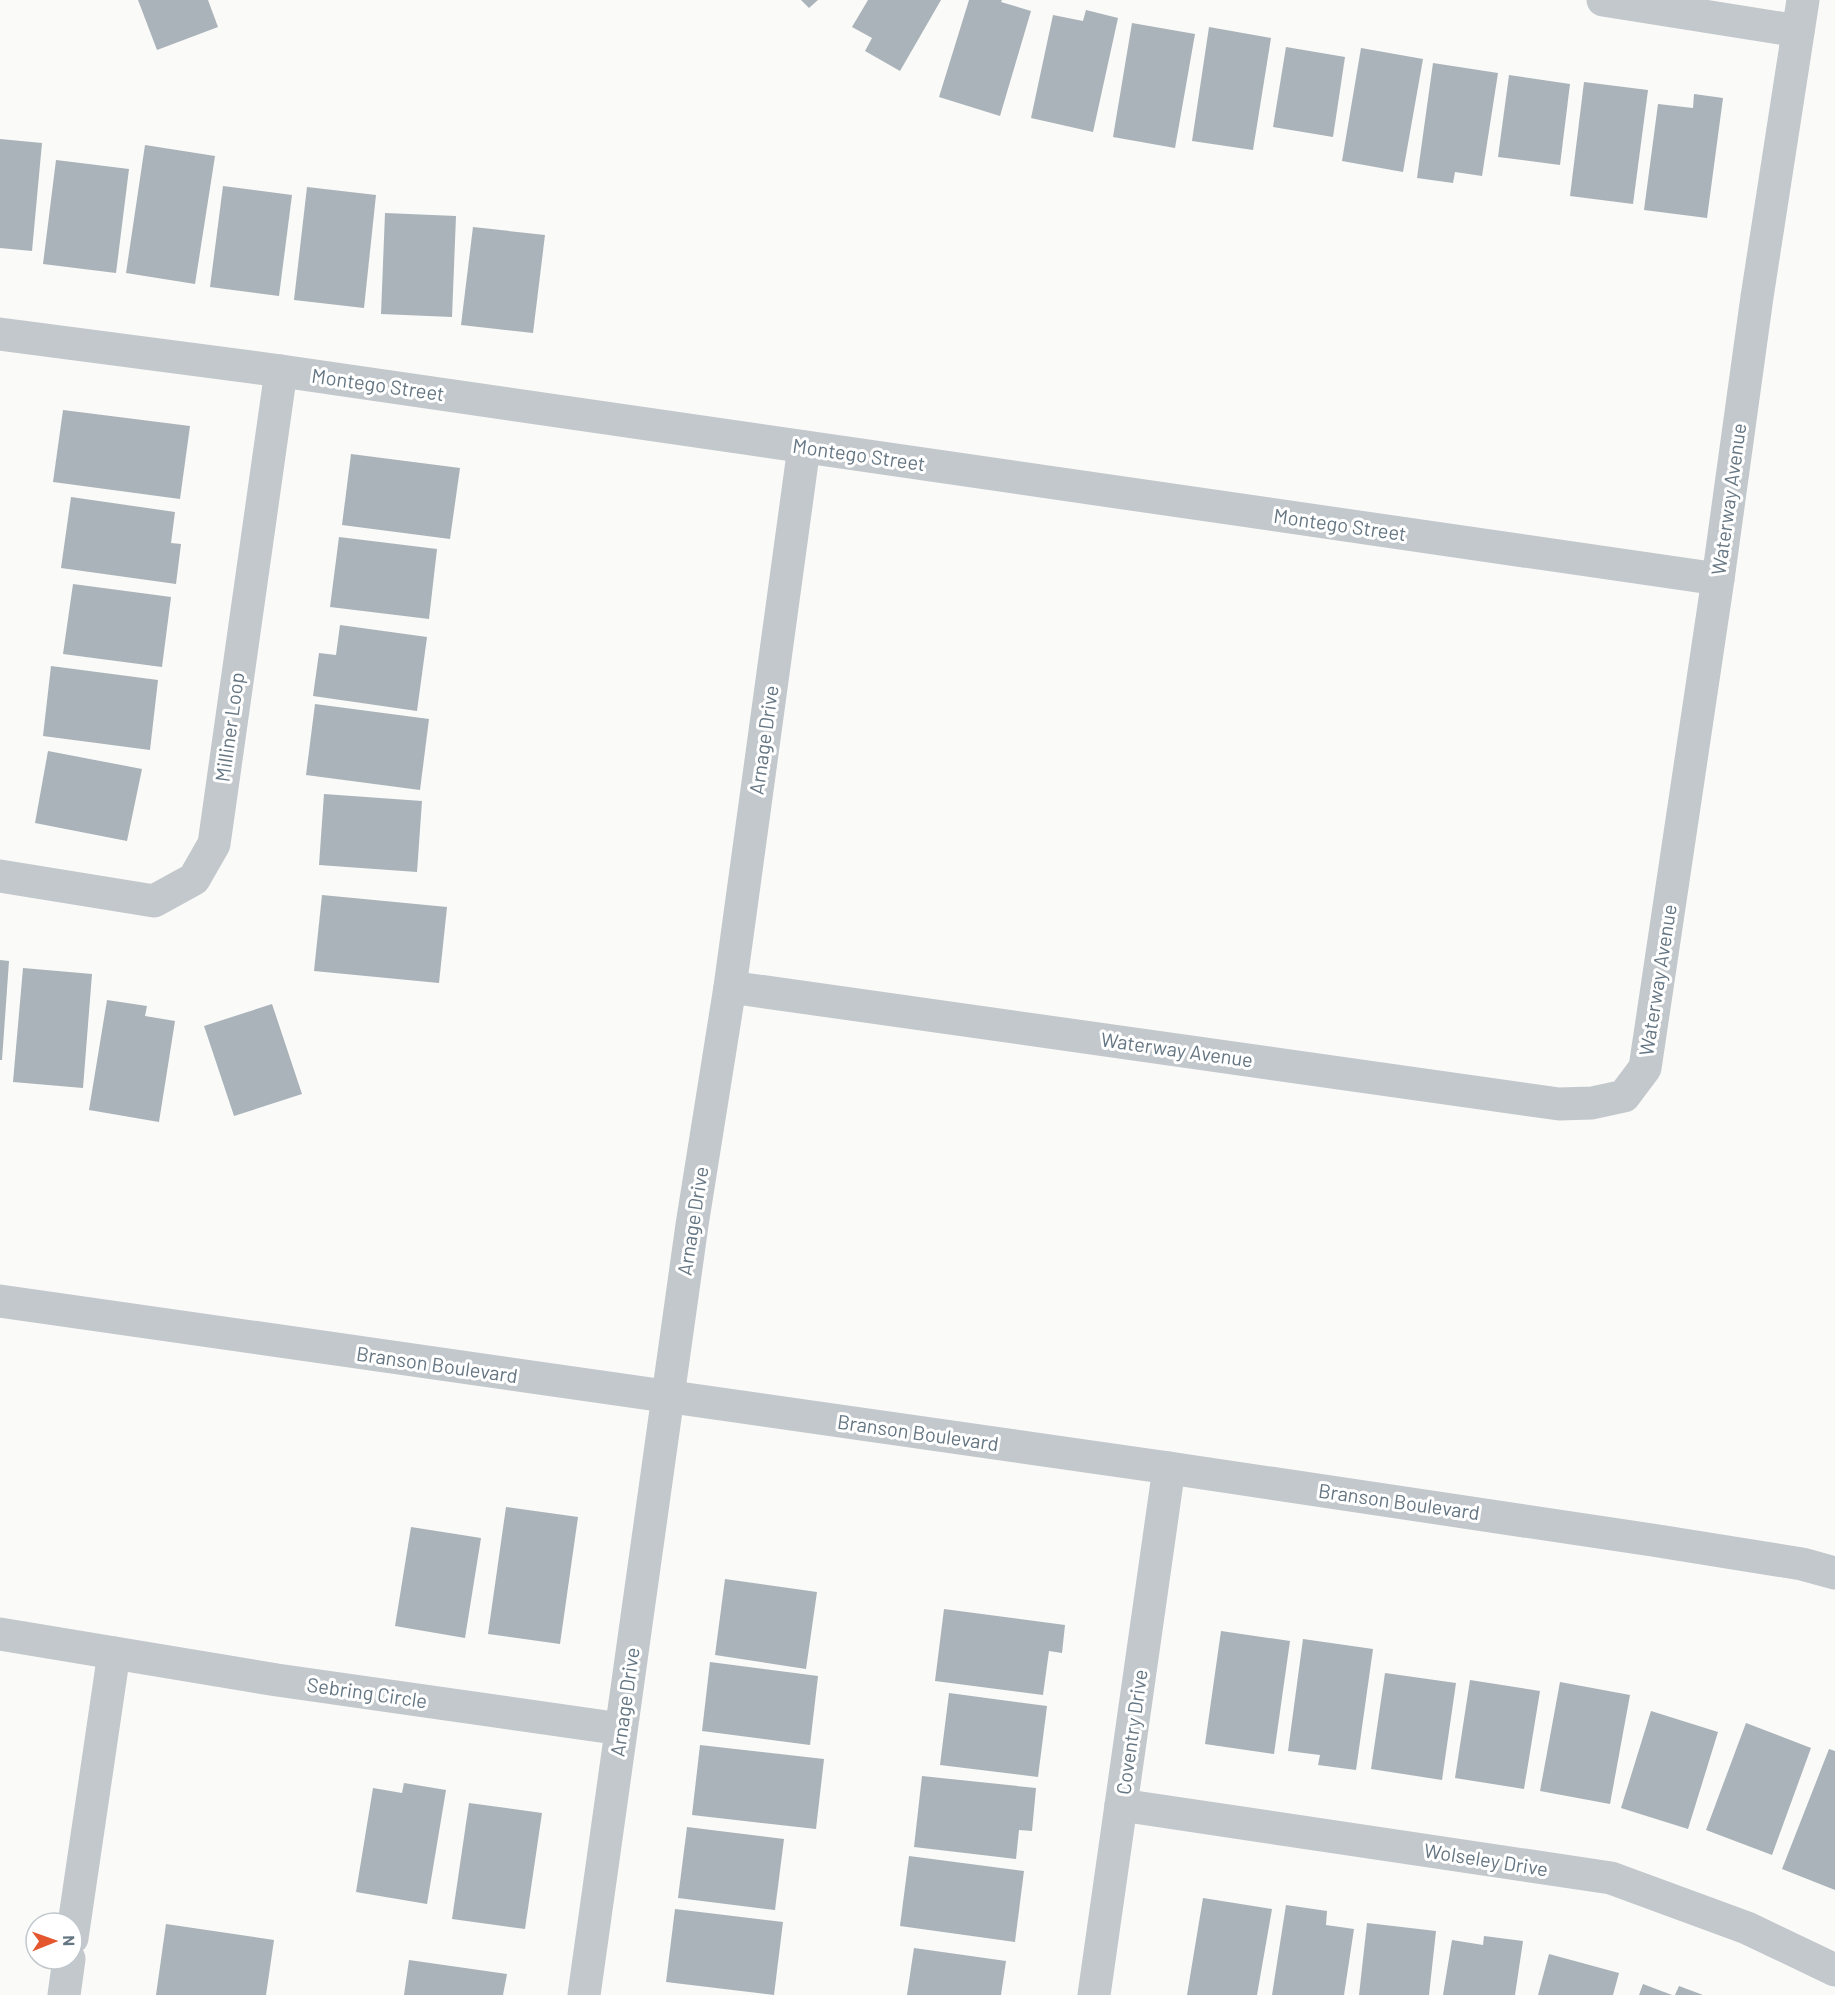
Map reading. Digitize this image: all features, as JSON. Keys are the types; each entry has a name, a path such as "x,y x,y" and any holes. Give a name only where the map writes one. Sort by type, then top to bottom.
{"street":[{"path":"1603,0 1800,16"},
{"name":"Waterway Avenue","path":"730,987 1559,1104 1592,1103 1624,1096 1645,1068 1800,16"},
{"name":"Montego Street","path":"0,334 280,371 1718,579"},
{"name":"Milliner Loop","path":"0,876 154,901 194,879 214,844 280,371"},
{"name":"Arnage Drive","path":"584,1995 692,1225 730,987 804,447"},
{"name":"Branson Boulevard","path":"0,1301 1169,1468 1664,1542 1802,1564 1835,1573"},
{"name":"Coventry Drive","path":"1094,1995 1169,1468"},
{"name":"Sebring Circle","path":"0,1634 277,1680 621,1729"},
{"path":"76,1911 114,1653"},
{"name":"Wolseley Drive","path":"1121,1805 1611,1878 1747,1928 1835,1970"},
{"path":"63,1995 67,1971"}],"building":[{"path":"138,0 208,0 218,27 157,50"},
{"path":"801,0 818,0 809,8"},
{"path":"868,0 941,0 900,71 865,51 872,38 852,27"},
{"path":"969,0 1002,0 1001,2 1031,11 1000,116 939,97"},
{"path":"1086,10 1118,18 1093,132 1031,118 1053,15 1083,21"},
{"path":"1132,23 1195,34 1175,148 1113,137"},
{"path":"1209,27 1271,38 1253,150 1192,141"},
{"path":"1286,47 1345,57 1333,137 1273,127"},
{"path":"1361,48 1423,59 1403,172 1342,161"},
{"path":"1433,63 1498,73 1482,176 1455,172 1453,183 1417,178"},
{"path":"1509,75 1570,84 1560,165 1498,157"},
{"path":"1584,82 1648,90 1633,204 1570,196"},
{"path":"1694,94 1723,98 1707,218 1644,210 1658,104 1693,108"},
{"path":"0,139 42,143 32,251 0,248"},
{"path":"145,145 215,156 195,284 126,273"},
{"path":"56,160 129,169 116,273 43,264"},
{"path":"223,186 292,195 279,296 210,287"},
{"path":"307,187 376,195 364,308 294,300"},
{"path":"385,213 456,216 452,317 381,314"},
{"path":"473,227 545,235 533,333 461,325"},
{"path":"63,410 190,426 180,499 53,482"},
{"path":"351,454 460,468 450,539 342,525"},
{"path":"71,497 175,512 171,543 181,544 176,584 61,568"},
{"path":"339,537 437,549 429,619 330,607"},
{"path":"73,584 171,597 162,667 63,654"},
{"path":"340,625 427,637 417,711 313,696 319,653 336,655"},
{"path":"51,666 158,680 150,750 43,736"},
{"path":"315,704 429,719 420,790 306,775"},
{"path":"48,751 142,769 127,841 35,823"},
{"path":"324,794 422,801 417,872 319,865"},
{"path":"322,895 447,907 439,983 314,971"},
{"path":"0,960 9,961 2,1060 0,1060"},
{"path":"23,968 92,974 83,1088 13,1082"},
{"path":"107,1000 147,1006 145,1016 175,1021 159,1122 89,1110"},
{"path":"272,1004 302,1094 234,1116 204,1026"},
{"path":"506,1507 578,1517 560,1644 488,1634"},
{"path":"411,1527 481,1538 465,1638 395,1626"},
{"path":"725,1579 817,1592 806,1669 715,1655"},
{"path":"944,1609 1065,1625 1062,1653 1049,1651 1043,1695 935,1681"},
{"path":"1221,1631 1290,1641 1274,1754 1205,1744"},
{"path":"1303,1639 1373,1649 1356,1770 1318,1765 1320,1755 1288,1751"},
{"path":"710,1662 818,1676 810,1745 702,1731"},
{"path":"1385,1673 1456,1683 1442,1780 1371,1769"},
{"path":"1470,1680 1540,1691 1524,1789 1455,1778"},
{"path":"1560,1682 1630,1695 1610,1804 1540,1791"},
{"path":"949,1693 1047,1706 1038,1777 940,1765"},
{"path":"1651,1711 1718,1732 1688,1829 1621,1808"},
{"path":"1746,1723 1811,1748 1772,1855 1706,1830"},
{"path":"700,1745 824,1759 816,1829 692,1815"},
{"path":"1829,1749 1835,1751 1835,1890 1782,1869"},
{"path":"922,1776 1036,1788 1032,1831 1019,1830 1016,1859 914,1847"},
{"path":"404,1783 446,1790 427,1904 356,1892 373,1788 402,1793"},
{"path":"469,1803 542,1813 525,1929 452,1919"},
{"path":"687,1827 784,1839 775,1910 678,1898"},
{"path":"909,1856 1024,1871 1015,1942 900,1926"},
{"path":"1203,1898 1272,1909 1257,1995 1187,1995"},
{"path":"1286,1905 1327,1911 1326,1925 1354,1929 1344,1995 1272,1995"},
{"path":"675,1909 783,1922 774,1995 666,1982"},
{"path":"1367,1923 1436,1931 1429,1995 1359,1995"},
{"path":"166,1924 274,1940 266,1995 156,1995"},
{"path":"1484,1936 1523,1941 1515,1995 1443,1995 1452,1940 1483,1945"},
{"path":"914,1948 1006,1961 1001,1995 907,1995"},
{"path":"1549,1954 1619,1973 1613,1995 1538,1995"},
{"path":"409,1960 507,1974 503,1995 404,1995"},
{"path":"1643,1984 1672,1995 1639,1995"},
{"path":"1679,1986 1703,1995 1675,1995"}]}
